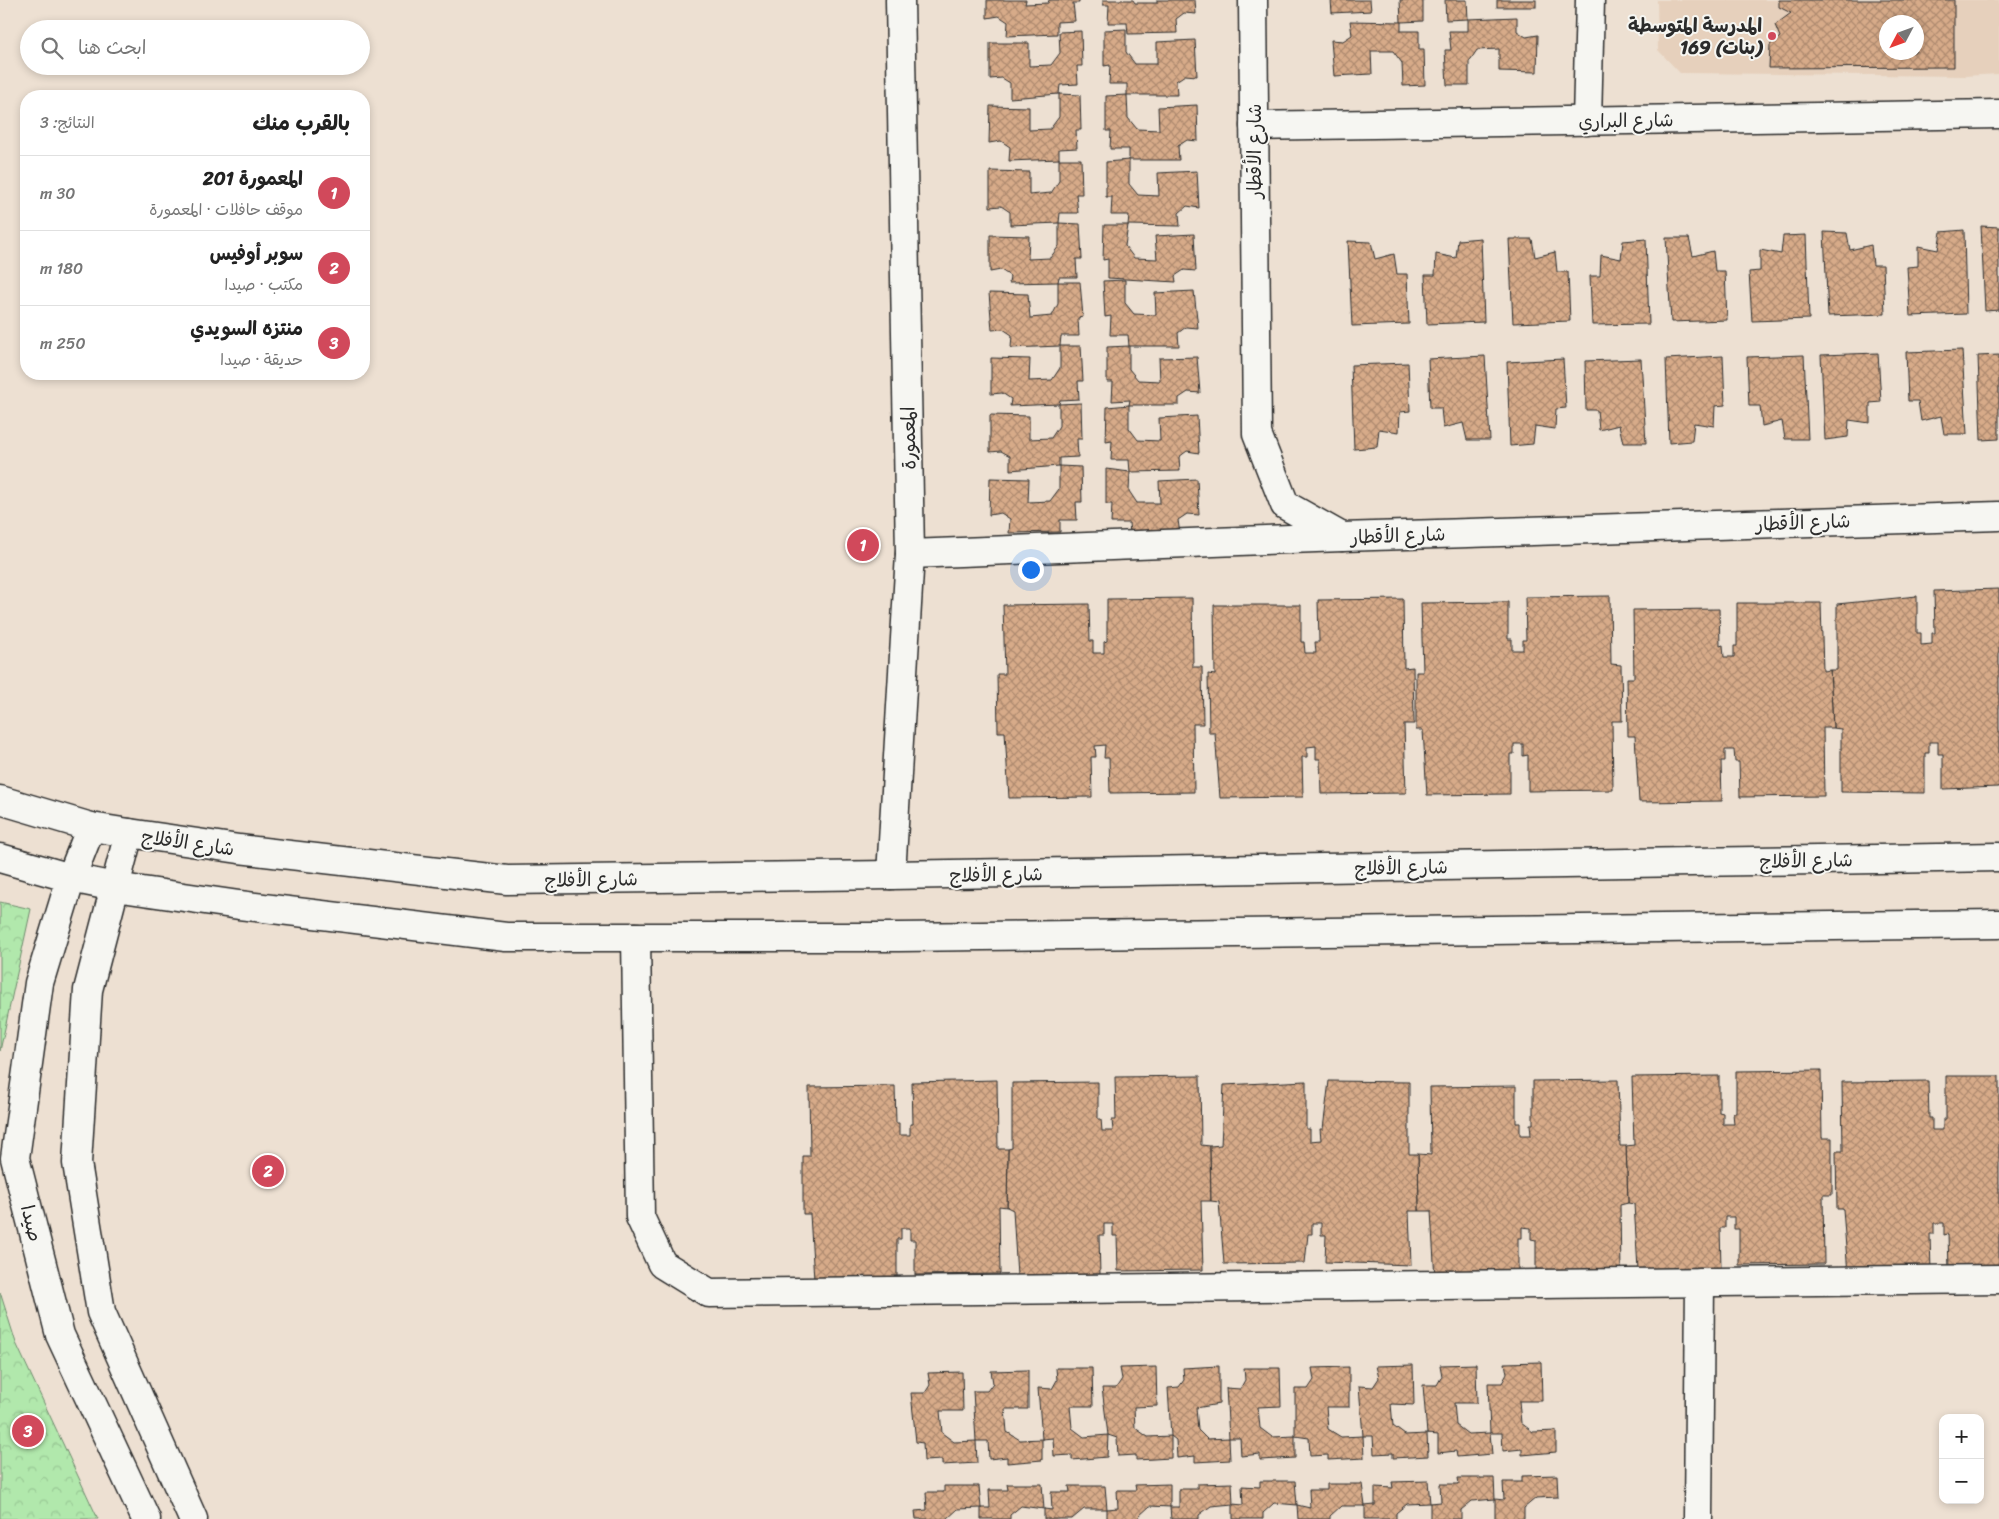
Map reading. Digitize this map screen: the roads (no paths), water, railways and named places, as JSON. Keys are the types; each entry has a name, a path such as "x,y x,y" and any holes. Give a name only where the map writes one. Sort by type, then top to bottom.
{"street":[{"name":"المعمورة","path":"892,875 910,554 900,0"},
{"name":"شارع الأقطار","path":"1253,0 1257,434 1285,505 1342,537 1999,516"},
{"path":"1587,121 1590,0"},
{"name":"شارع البراري","path":"1254,126 1999,114"},
{"path":"910,554 1342,537"},
{"name":"شارع الأفلاج","path":"0,800 91,827 129,833 239,849 507,880 1999,857"},
{"name":"صيدا","path":"91,827 71,878 39,983 15,1158 60,1335 146,1519"},
{"path":"129,833 88,990 77,1163 101,1312 193,1519"},
{"path":"0,858 71,878 115,887 239,905 506,937 899,937 1999,924"},
{"path":"636,937 640,1217 662,1264 708,1293 1999,1279"},
{"path":"1698,1519 1700,1282"}],"place":[{"name":"المدرسة المتوسطة 169 (بنات)","path":"1772,36"},
{"name":"المعمورة 201","path":"863,545"},
{"name":"سوبر أوفيس","path":"268,1171"},
{"name":"منتزه السويدي","path":"28,1431"}]}
